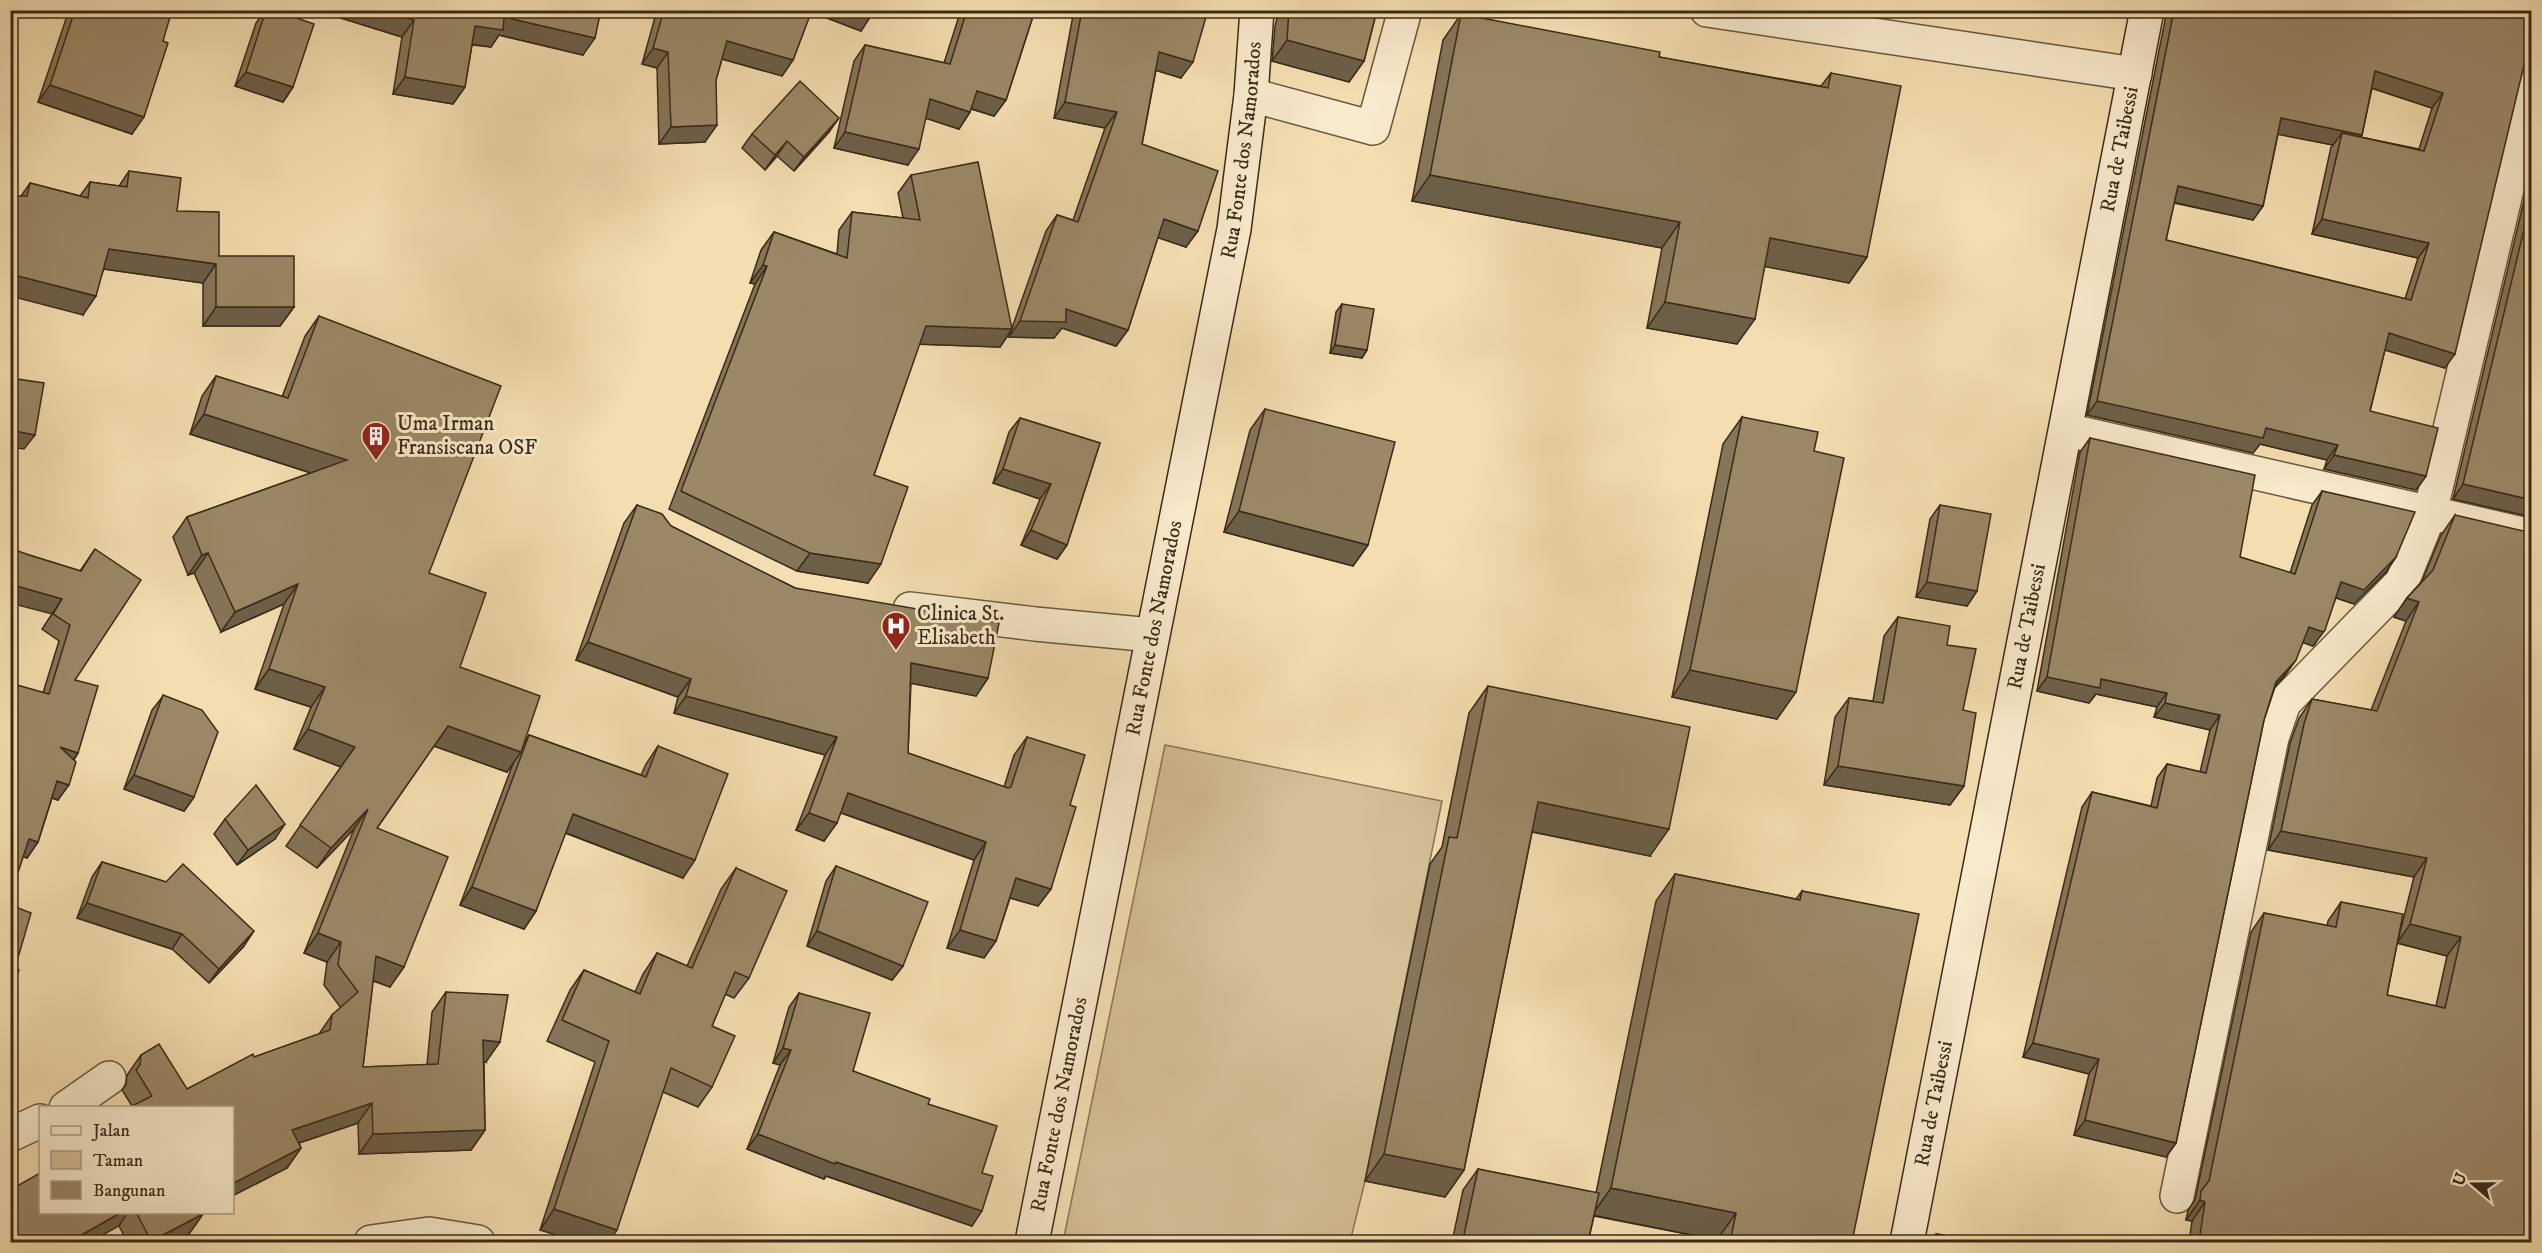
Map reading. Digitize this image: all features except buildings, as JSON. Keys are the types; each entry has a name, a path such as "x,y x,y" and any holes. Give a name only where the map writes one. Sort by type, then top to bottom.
{"street":[{"name":"Rua Fonte dos Namorados","path":"1032,1242 1234,229 1251,94 1257,10"},
{"path":"1251,94 1373,128 1405,10"},
{"path":"1707,10 2135,74"},
{"name":"Rua de Taibessi","path":"1907,1242 2147,10"},
{"path":"2177,1196 2271,738 2284,703 2402,582 2430,513 2532,84"},
{"path":"2067,430 2532,536"},
{"path":"886,605 1024,623 1152,634"},
{"path":"67,1106 109,1078"},
{"path":"10,1135 39,1121"},
{"path":"371,1242 429,1234 478,1242"}],"green space":[{"path":"1165,745 1442,801 1365,1181 1350,1242 1063,1242"}],"place":[{"name":"Uma Irman Fransiscana OSF","path":"376,462"},
{"name":"Clinica St. Elisabeth","path":"896,652"}]}
